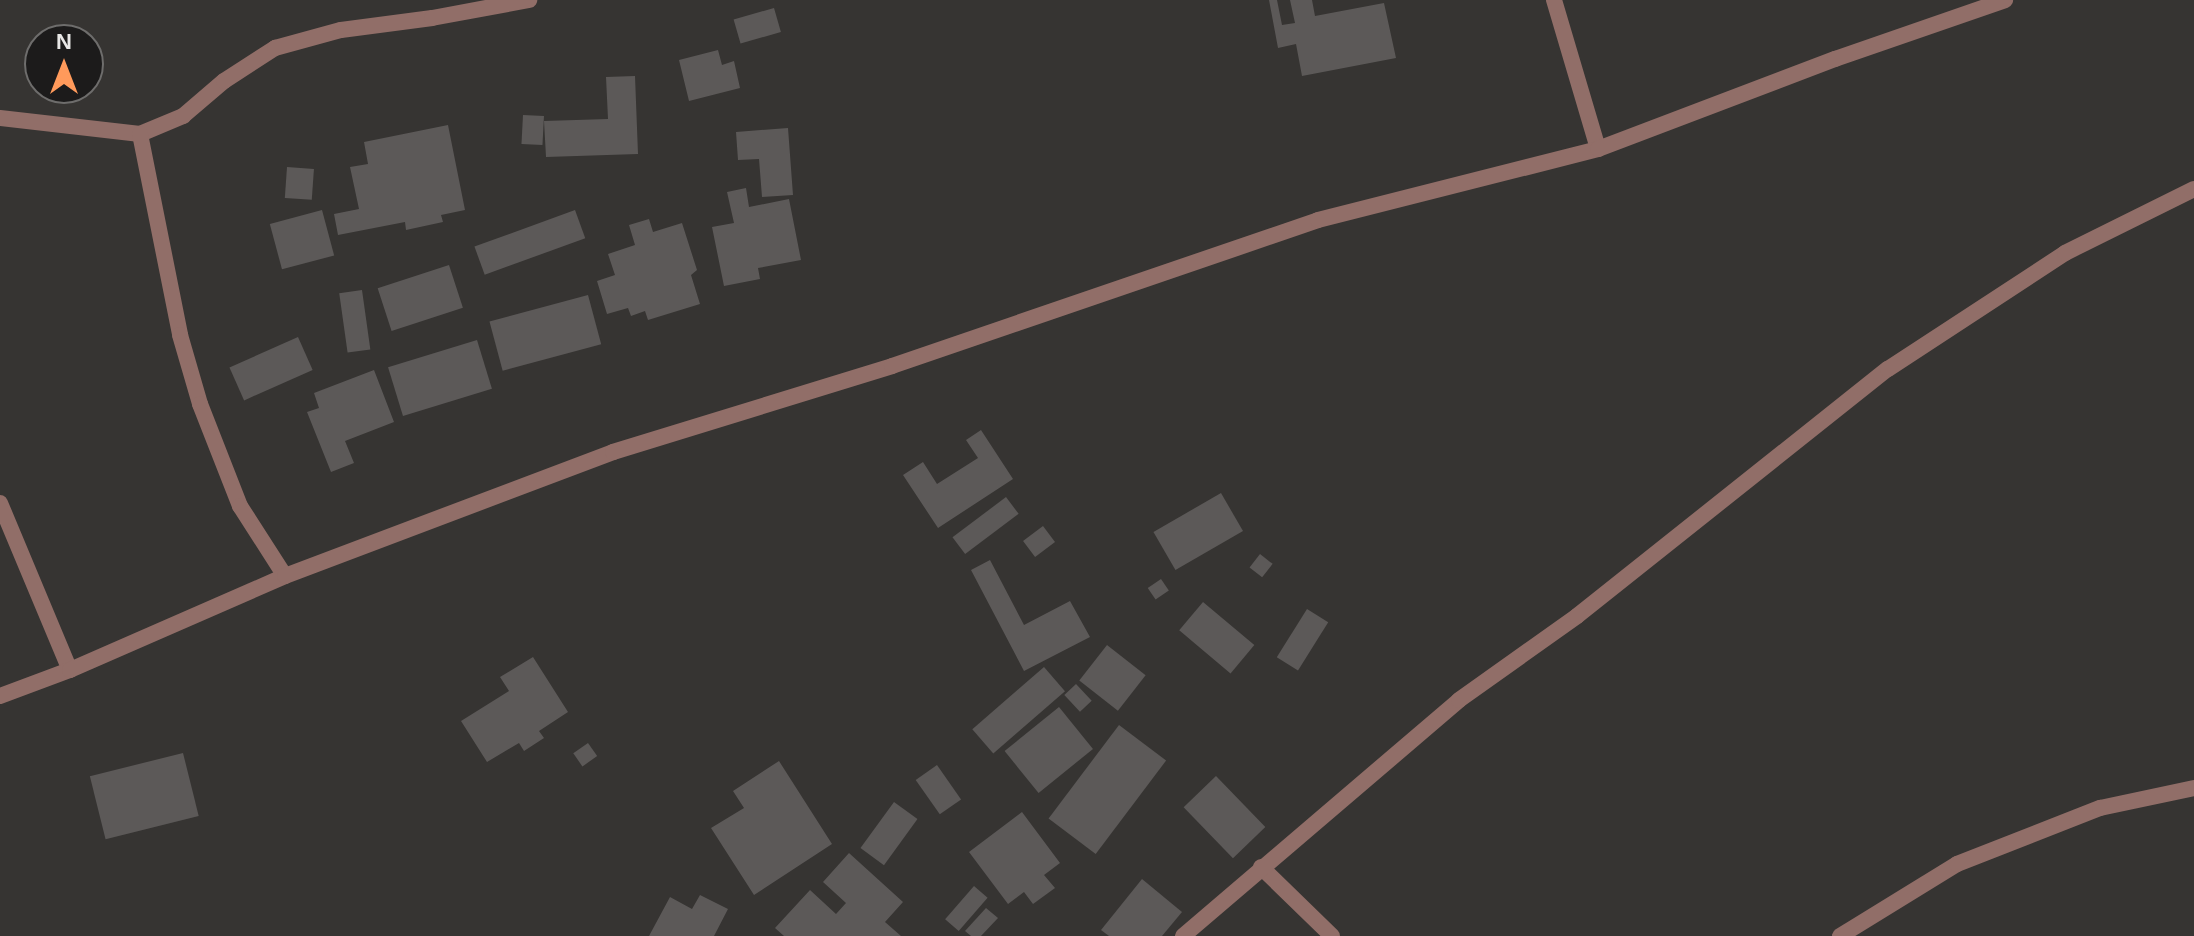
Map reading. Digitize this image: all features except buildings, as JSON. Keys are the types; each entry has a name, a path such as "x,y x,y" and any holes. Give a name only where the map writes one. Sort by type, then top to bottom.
{"street":[{"path":"0,119 140,134 183,116 224,81 275,48 341,30 529,0"},
{"path":"1554,0 1598,149"},
{"path":"0,696 70,670 285,576 613,452 892,366 1304,225 1598,149 1835,59 2005,0"},
{"path":"140,134 180,335 200,404 240,506 285,576"},
{"path":"1183,936 1459,700 1612,589 1888,369 2065,253 2194,189"},
{"path":"0,503 70,670"},
{"path":"1840,936 1957,864 2100,808 2194,788"},
{"path":"1261,867 1332,936"}]}
